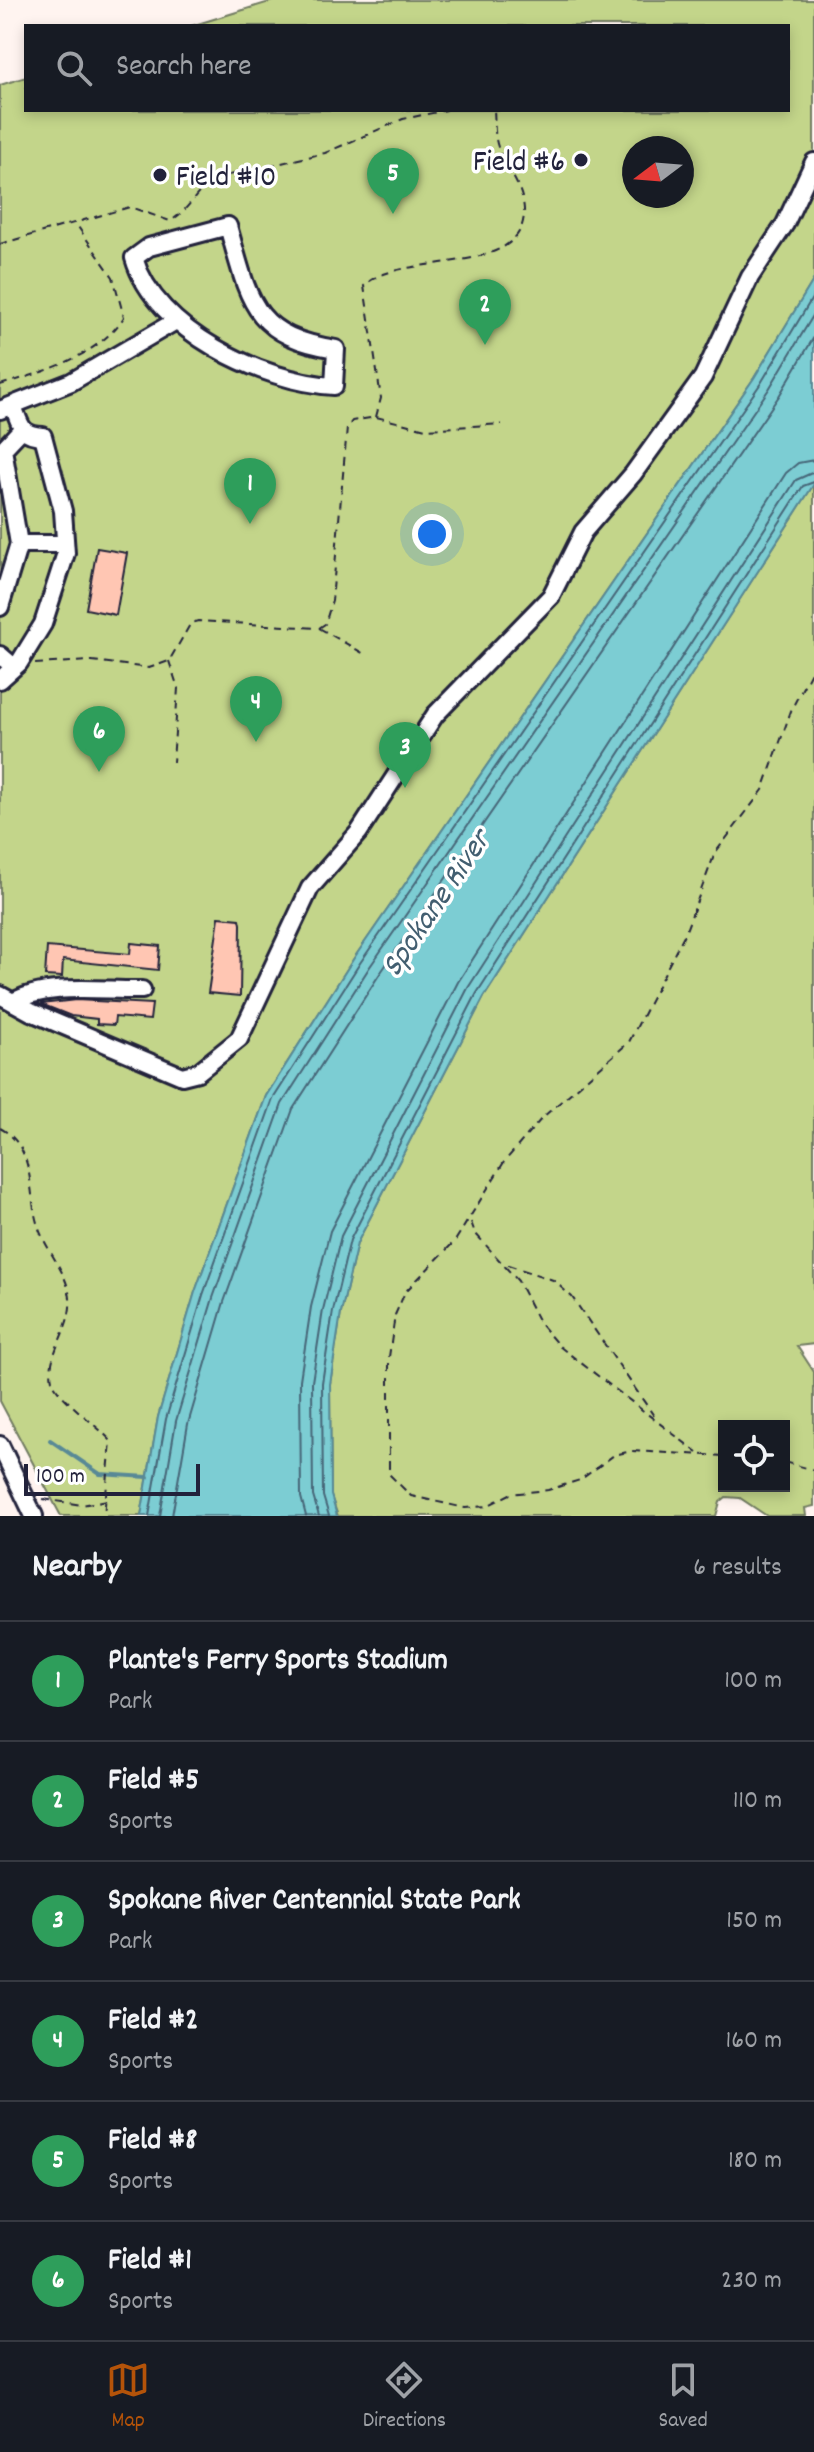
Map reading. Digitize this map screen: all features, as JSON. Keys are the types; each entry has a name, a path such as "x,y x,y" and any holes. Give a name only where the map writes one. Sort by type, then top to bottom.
{"street":[{"path":"7,998 182,1076 198,1072 239,1039 310,888 359,832 435,715 551,596 583,532 633,474 703,377 750,277 785,224 814,162"},
{"path":"228,226 244,285 262,319 302,344 336,349 334,386 311,385 273,375 174,322 151,296 134,258 149,247 228,226"},
{"path":"0,680 18,662 43,624 66,553 63,511 43,436 27,435 6,408 71,382 174,322"},
{"path":"0,607 19,544 3,449 21,430"},
{"path":"19,544 65,544"},
{"path":"0,655 18,662"},
{"path":"7,998 60,991 142,990"},
{"path":"0,1445 34,1516"}],"path":[{"path":"0,244 130,207 170,221 181,215 207,182 325,153 403,119 437,112"},
{"path":"376,417 381,398 364,286 385,274 488,252 510,243 522,225 520,190 498,148 494,112"},
{"path":"0,385 60,365 108,335 124,317 113,277 75,223"},
{"path":"319,628 325,624 332,601 347,428 352,421 376,417 426,429 502,424"},
{"path":"18,662 47,666 92,661 149,668 169,661 191,623 198,621 319,628 366,655"},
{"path":"169,661 178,688 173,762"},
{"path":"718,1456 632,1451 614,1455 580,1480 548,1490 510,1494 487,1506 465,1508 411,1496 389,1474 389,1357 395,1315 405,1292 455,1241 504,1162 542,1118 629,1042 685,933 715,853 763,790 792,708 814,666"},
{"path":"0,1128 27,1157 38,1226 64,1276 70,1299 67,1326 50,1367 53,1384 111,1441 112,1458 104,1516"},
{"path":"470,1221 481,1242 505,1264 540,1324 559,1346 699,1454"},
{"path":"505,1264 553,1280 572,1297 657,1420"},
{"path":"790,1464 814,1470"},
{"path":"23,1493 82,1505 108,1500"}],"green space":[{"path":"276,0 814,0 814,279 754,378 354,958 266,1096 195,1292 158,1417 141,1516 61,1516 0,1401 0,85 24,78 24,112 790,112 790,24 198,24"},
{"path":"814,484 814,1344 797,1346 814,1372 814,1506 805,1508 806,1516 767,1516 740,1498 726,1497 720,1502 716,1516 338,1516 331,1496 330,1384 341,1313 357,1243 484,997"}],"water":[{"name":"Spokane River","path":"814,279 814,484 484,997 357,1243 341,1313 330,1384 331,1495 337,1516 141,1516 158,1417 195,1292 266,1096 354,958 754,378"}],"building":[{"path":"97,548 127,553 116,615 86,609"},
{"path":"219,917 240,919 240,996 208,993"},
{"path":"131,943 160,946 158,970 63,960 62,977 45,976 47,947 130,954"},
{"path":"76,1000 152,1004 150,1020 115,1017 114,1025 97,1024 97,1019 71,1016 41,1004"}],"waterway":[{"path":"50,1440 100,1474 148,1477"}],"place":[{"name":"Field #6","path":"581,160"},
{"name":"Field #10","path":"160,175"},
{"name":"Field #8","path":"393,214"},
{"name":"Field #5","path":"485,345"},
{"name":"Plante's Ferry Sports Stadium","path":"250,524"},
{"name":"Field #2","path":"256,742"},
{"name":"Field #1","path":"99,772"},
{"name":"Spokane River Centennial State Park","path":"405,788"}]}
